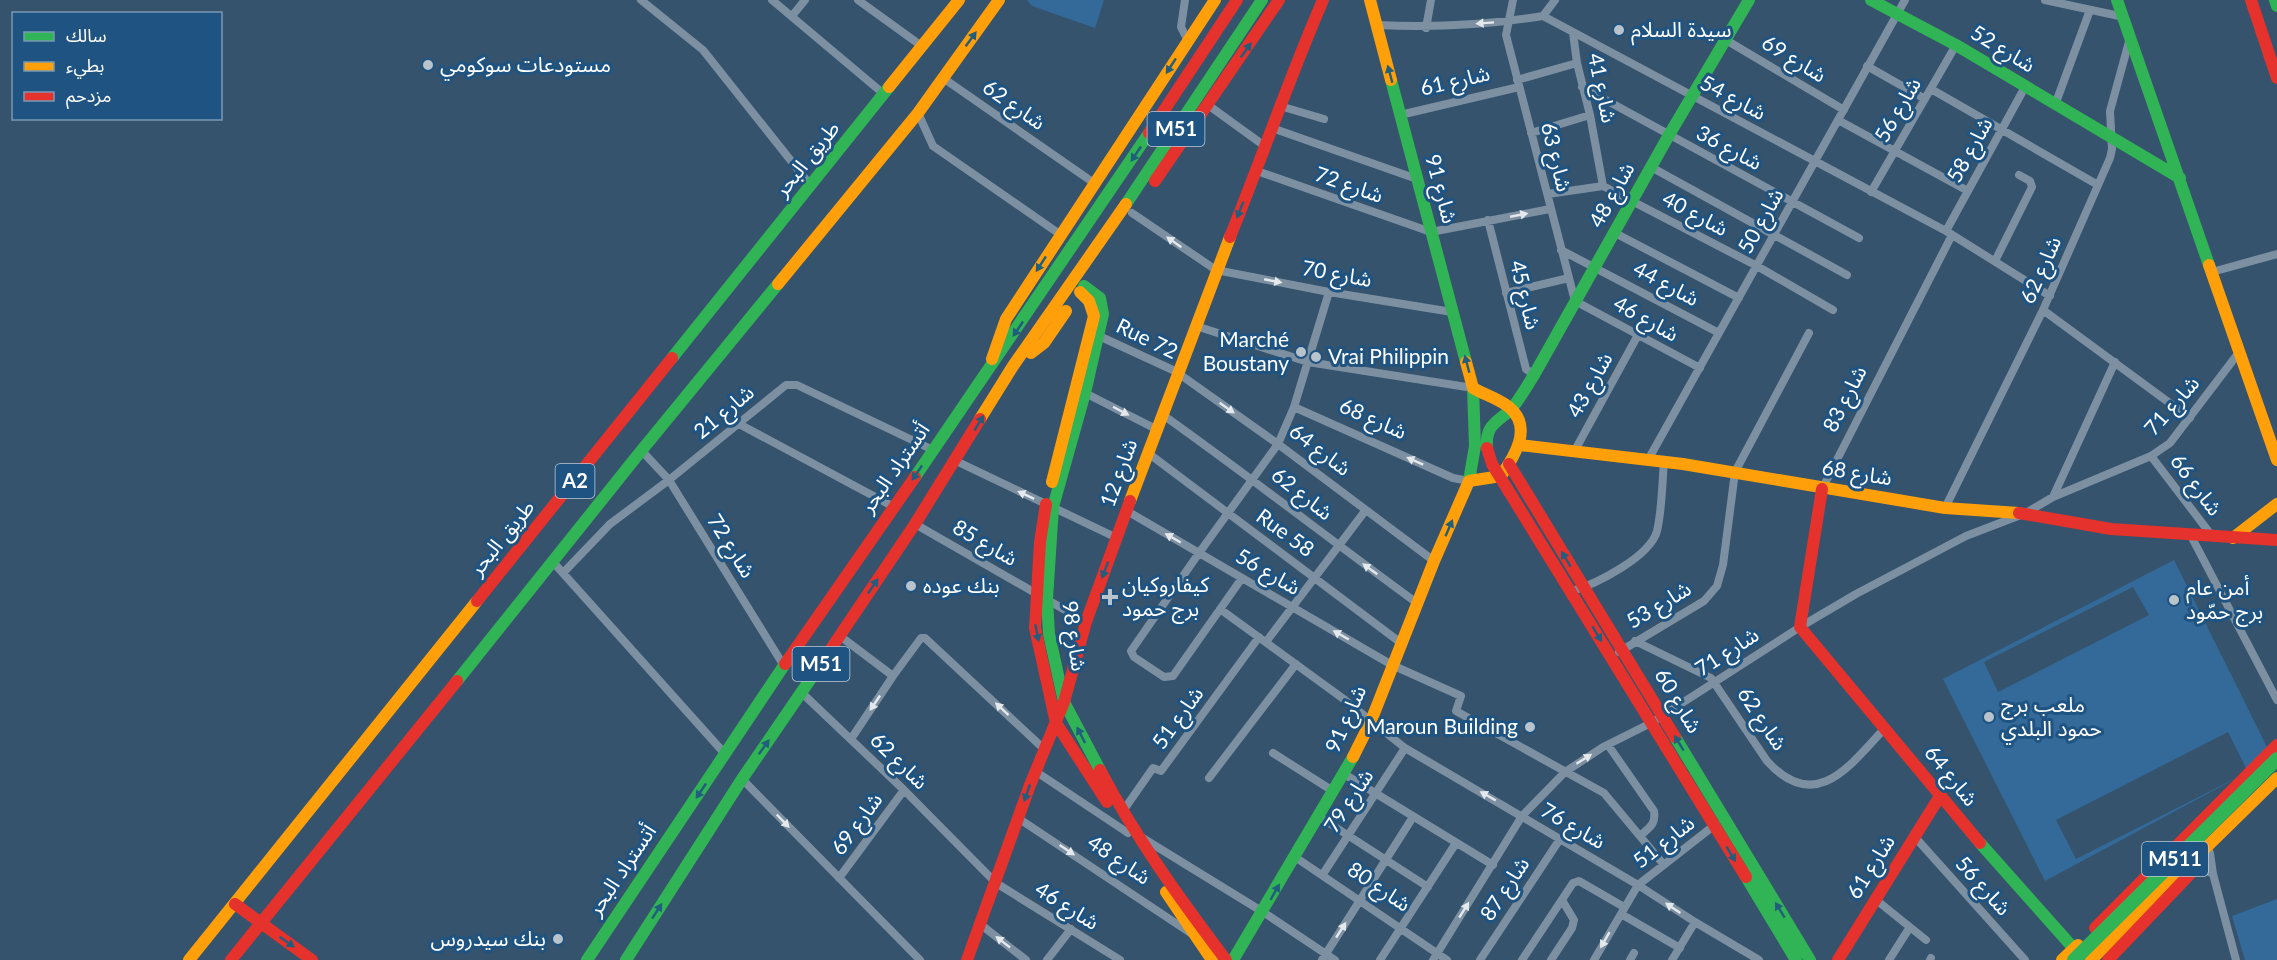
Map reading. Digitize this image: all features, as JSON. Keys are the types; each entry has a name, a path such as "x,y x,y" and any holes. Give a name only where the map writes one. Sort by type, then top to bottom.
{"main road":[{"name":"طريق البحر","path":"189,960 959,0"},
{"path":"231,960 262,925 641,450 918,113 999,0"},
{"path":"987,374 999,333 1006,319 1215,0"},
{"name":"أتستراد البحر","path":"587,960 784,666 987,374 1237,0"},
{"name":"M51","path":"626,960 742,779 915,524 1014,366 1091,257 1262,0"},
{"path":"1014,366 1044,343 1279,0"},
{"name":"شارع 91","path":"1233,960 1344,774 1371,721 1475,462 1477,428 1473,388 1370,0"},
{"name":"شارع 48","path":"1505,470 1488,458 1487,435 1493,422 1512,409 1534,375 1669,135 1749,0"},
{"name":"شارع 52","path":"1871,0 1956,45 2180,178"},
{"path":"2251,0 2277,78"},
{"path":"2275,0 2277,6"},
{"name":"شارع 12","path":"968,960 1035,771 1065,702 1086,622 1148,453 1216,270 1257,171 1280,105 1322,1"},
{"path":"2120,1 2277,460"},
{"name":"شارع 98","path":"1082,289 1096,294 1103,314 1099,336 1090,354 1040,542 1041,597 1065,702 1092,758 1123,811 1134,835 1212,960"},
{"name":"شارع 98","path":"1049,506 1085,393 1094,316 1082,289"},
{"path":"1469,481 1505,470 1518,451 1520,426 1512,409 1473,388"},
{"name":"شارع 68","path":"1519,445 1735,472 1822,489 1945,508 2026,513 2111,529 2277,540"},
{"name":"شارع 60","path":"1505,470 1719,822 1796,960"},
{"name":"شارع 83","path":"1800,627 1822,489"},
{"path":"2234,538 2277,504"},
{"name":"شارع 98","path":"1041,597 1035,628 1056,723 1134,835 1226,960"},
{"name":"شارع 64","path":"1800,627 2074,955 2085,960"},
{"path":"2062,960 2074,955 2277,745"},
{"name":"M511","path":"2074,955 2277,759"},
{"name":"M511","path":"2091,960 2277,778"},
{"path":"2106,960 2277,787"},
{"name":"شارع 61","path":"1838,960 1940,796"},
{"name":"شارع 60","path":"1719,822 1810,960"},
{"path":"235,903 312,960"},
{"path":"2106,960 2118,935"}],"street":[{"path":"641,0 703,51 811,186"},
{"path":"772,0 885,95"},
{"path":"792,16 805,0"},
{"path":"858,0 923,47"},
{"path":"1185,0 1181,27 1188,41"},
{"path":"1426,27 1431,0"},
{"name":"شارع 63","path":"1513,0 1506,35 1575,301"},
{"path":"1377,25 1426,27 1508,21 1543,16 1555,0"},
{"name":"شارع 50","path":"1648,460 1905,0"},
{"path":"2045,0 2124,17"},
{"path":"2055,105 2090,10"},
{"name":"شارع 54","path":"1543,16 1949,233 2050,296"},
{"name":"شارع 41","path":"1573,33 1577,63 1590,115 1603,186"},
{"name":"شارع 62","path":"1945,508 2050,296 2110,158 2110,111 2131,35"},
{"name":"شارع 69","path":"1726,40 1844,110"},
{"name":"شارع 56","path":"1871,192 1956,45"},
{"name":"شارع 61","path":"1401,115 1518,83 1577,63"},
{"path":"1868,66 1925,99"},
{"name":"شارع 62","path":"943,78 1094,183"},
{"name":"شارع 36","path":"1582,87 1859,238"},
{"name":"شارع 58","path":"1949,233 1968,191 2025,87"},
{"path":"1931,88 2098,185"},
{"path":"1208,105 1266,147"},
{"path":"1280,105 1324,119"},
{"path":"918,113 933,147 1061,235"},
{"path":"1532,133 1590,115"},
{"path":"1838,120 1968,191"},
{"path":"1272,128 1417,179"},
{"path":"1651,167 1847,275"},
{"name":"شارع 72","path":"1257,171 1431,232"},
{"path":"1995,261 2032,187 2030,181 2019,175"},
{"path":"1548,194 1603,186"},
{"name":"شارع 40","path":"1603,186 1756,266 1833,310"},
{"path":"1431,232 1550,209"},
{"path":"1132,213 1216,270"},
{"name":"شارع 45","path":"1488,220 1526,369 1534,375"},
{"path":"1615,233 1739,297"},
{"name":"شارع 83","path":"1822,489 1949,233"},
{"path":"1561,250 1596,268"},
{"path":"2212,272 2277,254"},
{"name":"شارع 44","path":"1596,268 1719,333"},
{"name":"شارع 70","path":"1216,270 1329,292 1452,312"},
{"path":"1506,293 1569,278"},
{"path":"1242,578 1173,676 1164,677 1134,657 1131,651 1198,553 1278,444 1294,407 1329,292"},
{"name":"شارع 46","path":"1575,301 1700,368"},
{"path":"2043,310 2190,418"},
{"path":"1196,326 1308,362 1473,388"},
{"path":"1735,472 1809,333"},
{"name":"شارع 43","path":"1574,452 1638,335"},
{"name":"Rue 72","path":"1099,336 1179,374"},
{"name":"شارع 71","path":"1435,957 1522,816 1565,772 1608,744 1657,719 1800,627 1856,594 1966,536 2026,513 2053,497 2151,456 2170,443 2240,351"},
{"path":"2053,497 2115,362"},
{"name":"شارع 64","path":"1179,374 1278,444 1434,561"},
{"name":"شارع 21","path":"563,573 610,524 669,480 786,385 797,385 933,450"},
{"path":"1085,393 1158,430"},
{"name":"شارع 68","path":"1294,407 1453,478 1469,481"},
{"name":"شارع 62","path":"1163,415 1417,603"},
{"path":"739,424 894,507"},
{"name":"شارع 72","path":"641,450 669,480 784,666"},
{"name":"Rue 58","path":"1148,453 1401,643"},
{"name":"شارع 66","path":"2151,456 2212,537"},
{"path":"956,461 1117,538"},
{"path":"1578,589 1613,572 1649,545 1657,532 1664,462"},
{"name":"شارع 53","path":"1617,654 1704,601 1717,586 1723,565 1735,472"},
{"name":"شارع 56","path":"1127,511 1392,665 1461,696 1456,711 1565,772"},
{"path":"1262,640 1293,607 1365,511"},
{"name":"شارع 85","path":"915,524 1041,597"},
{"path":"2190,534 2277,700"},
{"path":"553,562 725,754"},
{"path":"1041,597 1086,622"},
{"name":"شارع 76","path":"1220,609 1405,748 1638,885 1755,959"},
{"path":"840,636 893,676"},
{"path":"851,739 921,638 929,640 1044,749"},
{"name":"شارع 51","path":"1123,811 1153,768 1161,771 1262,640"},
{"name":"شارع 62","path":"1635,641 1659,654 1703,672 1715,681 1767,761 1777,772 1799,784 1823,784 1835,778 1884,729"},
{"path":"1209,778 1296,664"},
{"name":"شارع 62","path":"802,693 904,790 996,883"},
{"path":"1608,744 1654,811 1653,825 1641,835"},
{"name":"شارع 79","path":"1323,874 1405,748"},
{"path":"1273,753 1333,791"},
{"path":"1035,771 1134,835 1263,912 1324,957 1335,960"},
{"path":"1565,772 1604,793 1664,865"},
{"path":"1344,774 1493,865"},
{"path":"742,779 921,960"},
{"name":"شارع 69","path":"839,878 904,790"},
{"path":"1318,816 1428,887"},
{"path":"1324,957 1413,817"},
{"name":"شارع 48","path":"1018,818 1196,937"},
{"name":"شارع 51","path":"1594,960 1638,885 1719,822"},
{"name":"شارع 56","path":"1914,836 2025,960"},
{"name":"شارع 87","path":"1480,960 1560,838"},
{"path":"1380,960 1456,843"},
{"path":"2210,853 2213,874 2236,960"},
{"name":"شارع 80","path":"1295,857 1401,928 1435,957 1447,960"},
{"path":"2195,868 2207,870 2213,874"},
{"path":"1522,960 1574,883 1579,881 1680,948"},
{"name":"شارع 46","path":"996,883 1120,960"},
{"path":"1875,899 1926,940"},
{"path":"1551,960 1572,928 1574,921 1562,900"},
{"path":"1672,960 1695,922"},
{"path":"980,924 1026,960"},
{"path":"1889,960 1910,927"},
{"path":"1047,960 1071,929"}],"shaded area":[{"path":"1027,0 1104,0 1095,28 1032,6"},
{"path":"2174,560 2268,749 2248,772 2045,881 1943,679","holes":["2133,587 2149,615 1998,692 1984,662","2228,732 2248,772 2076,859 2056,820"]},
{"path":"2277,899 2277,960 2245,960 2232,916"}],"traffic: fast":[{"path":"1126,204 1262,0"},
{"path":"1487,448 1488,433 1494,423 1513,407 1534,375 1669,135 1749,0"},
{"path":"1871,0 1956,45 2180,178"},
{"path":"2117,0 2209,265"},
{"path":"2275,0 2277,6"},
{"path":"1391,80 1466,362"},
{"path":"672,358 889,87"},
{"path":"915,477 1149,133"},
{"path":"457,681 778,284"},
{"path":"1084,286 1100,298 1103,314 1085,393 1053,507 1047,599 1049,634 1064,702 1100,770"},
{"path":"1469,481 1475,446 1473,388"},
{"path":"587,960 785,664"},
{"path":"626,960 742,779 818,668"},
{"path":"1675,737 1810,960"},
{"path":"1233,960 1353,757"},
{"path":"2074,960 2277,759"},
{"path":"1980,843 2084,960"},
{"path":"1746,877 1796,960"}],"traffic: slow":[{"path":"889,87 959,0"},
{"path":"778,284 918,113 999,0"},
{"path":"992,359 1006,319 1215,0"},
{"path":"1370,0 1391,80"},
{"path":"980,419 1013,366 1126,204"},
{"path":"1130,501 1230,237"},
{"path":"2209,265 2277,460"},
{"path":"1052,482 1094,316 1089,301 1080,292"},
{"path":"1031,353 1044,343 1066,311"},
{"path":"1353,757 1371,721 1434,561 1469,481 1501,476 1519,442 1521,433 1517,416 1502,402 1473,388 1466,362"},
{"path":"1519,445 1683,464 1945,508 2019,513"},
{"path":"2233,538 2277,504"},
{"path":"189,960 477,601"},
{"path":"2091,960 2277,778"},
{"path":"1166,892 1212,960"},
{"path":"2062,960 2078,945"}],"traffic: jam":[{"path":"1149,133 1237,0"},
{"path":"1155,181 1279,0"},
{"path":"1230,237 1323,0"},
{"path":"2251,0 2277,78"},
{"path":"477,601 672,358"},
{"path":"818,668 915,524 980,419"},
{"path":"1487,448 1492,464 1746,877"},
{"path":"1509,464 1675,737"},
{"path":"785,664 915,477"},
{"path":"1822,489 1800,627 1980,843"},
{"path":"967,960 1030,785 1064,702 1086,622 1130,501"},
{"path":"1046,504 1040,542 1035,628 1056,723 1107,802"},
{"path":"2019,513 2111,529 2277,540"},
{"path":"231,960 457,681"},
{"path":"2095,928 2277,745"},
{"path":"1100,770 1128,820 1159,868 1226,960"},
{"path":"1838,960 1940,796"},
{"path":"2108,960 2190,874"},
{"path":"235,904 312,960"}],"place":[{"name":"سيدة السلام","path":"1619,30"},
{"name":"مستودعات سوكومي","path":"428,65"},
{"name":"Marché Boustany","path":"1301,352"},
{"name":"Vrai Philippin","path":"1316,357"},
{"name":"بنك عوده","path":"911,586"},
{"name":"كيفاروكيان برج حمود","path":"1110,597"},
{"name":"أمن عام برج حمّود","path":"2174,600"},
{"name":"ملعب برج حمود البلدي","path":"1989,717"},
{"name":"Maroun Building","path":"1530,727"},
{"name":"بنك سيدروس","path":"558,939"}]}
